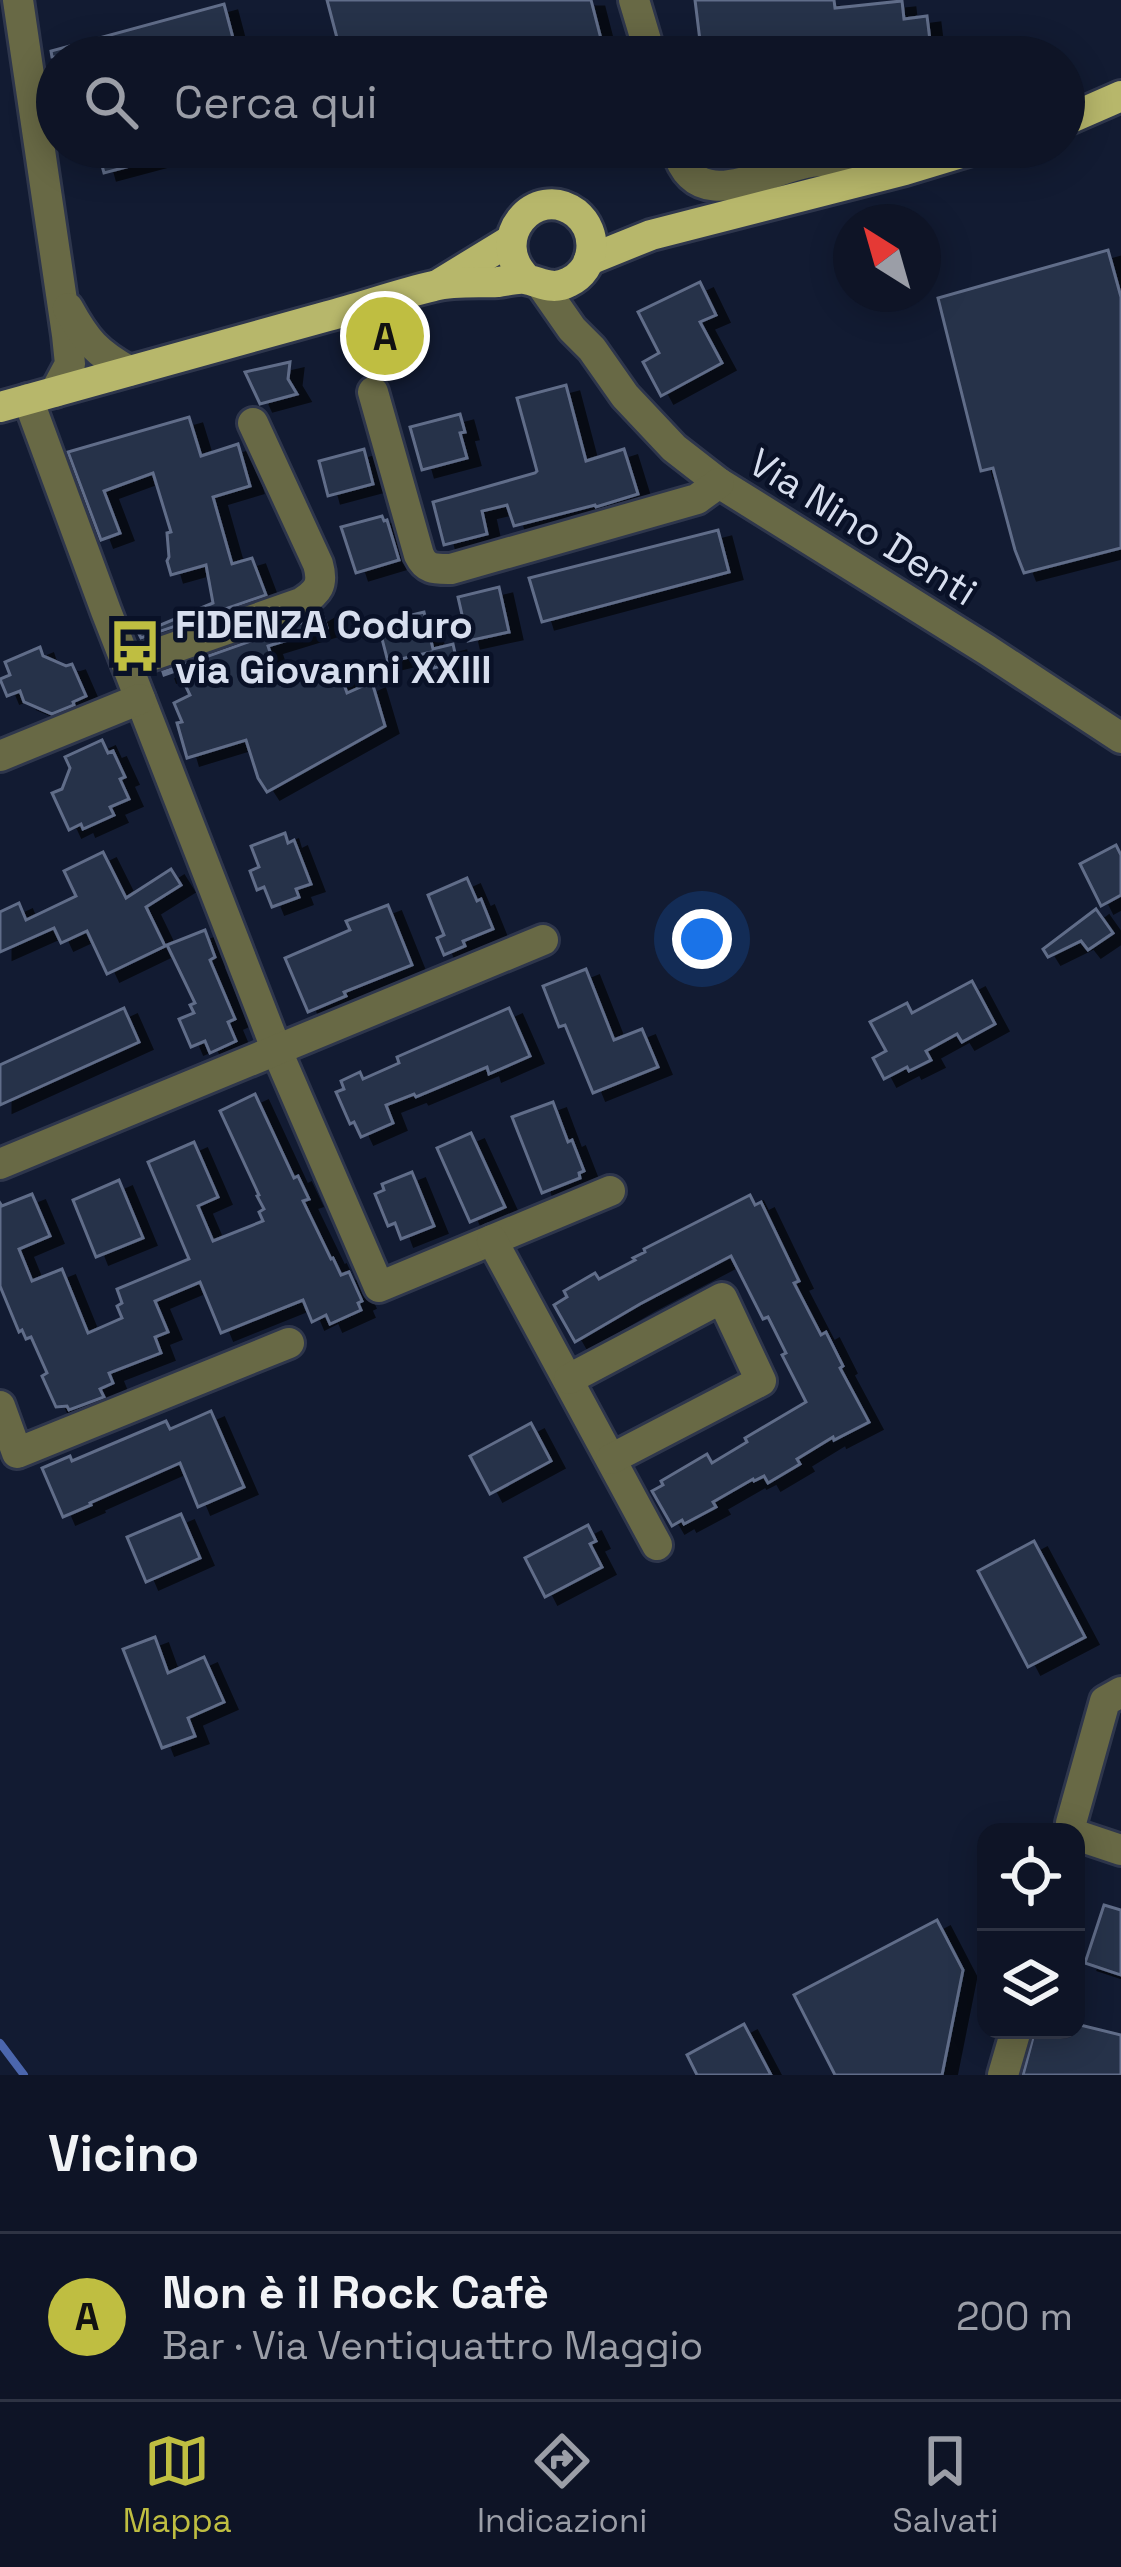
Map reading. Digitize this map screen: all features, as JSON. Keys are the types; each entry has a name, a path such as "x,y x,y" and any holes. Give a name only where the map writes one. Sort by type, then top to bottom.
{"main road":[{"path":"1085,113 1118,100"},
{"path":"28,399 438,285 568,283 588,263 651,235 912,168"},
{"path":"534,282 513,262 511,240 518,222 535,208 559,206 651,235"},
{"path":"576,214 590,235 588,263"},
{"path":"438,285 511,240"}],"street":[{"path":"18,0 36,122"},
{"path":"634,0 645,36"},
{"path":"43,168 70,364 28,399 277,1051 379,1287 610,1191"},
{"path":"683,168 698,182 717,186 791,168"},
{"path":"888,168 905,170"},
{"name":"Via Nino Denti","path":"588,263 579,295 592,350"},
{"name":"Via Nino Denti","path":"534,282 625,396 674,448 719,483 1121,738"},
{"path":"62,298 101,355 129,371"},
{"path":"374,392 419,555 433,569 451,569 697,499 719,483"},
{"path":"127,664 302,603 320,586 318,564 253,423"},
{"path":"0,756 140,699"},
{"path":"0,1163 543,940"},
{"path":"492,1240 657,1545"},
{"path":"569,1379 722,1298 761,1381 611,1459"},
{"path":"0,1406 17,1453 289,1343"},
{"path":"1071,1823 1105,1701 1121,1692"},
{"path":"1085,1837 1121,1850"},
{"path":"1003,2075 1013,2039"}],"building":[{"path":"327,0 591,0 600,36 336,36"},
{"path":"695,0 834,0 835,8 902,1 904,19 927,16 929,36 699,36"},
{"path":"224,4 232,36 106,36"},
{"path":"1108,250 1121,297 1121,548 1024,573 993,468 981,471 941,297"},
{"path":"700,282 716,315 700,322 722,363 661,396 643,362 659,353 638,312"},
{"path":"290,362 288,379 297,394 260,404 245,372"},
{"path":"566,385 586,461 624,449 638,494 514,526 507,505 482,511 487,534 444,545 433,502 535,473 517,398"},
{"path":"460,414 467,458 422,470 410,427"},
{"path":"189,417 201,456 238,444 250,486 213,497 232,564 252,558 266,595 141,638 139,634 213,603 206,565 171,575 167,533 171,532 153,473 104,491 120,533 101,540 68,452"},
{"path":"364,449 373,484 328,496 319,461"},
{"path":"382,516 399,560 356,573 341,527"},
{"path":"718,530 729,572 542,622 529,578"},
{"path":"499,587 509,632 468,641 458,597"},
{"path":"322,612 327,628 268,646 281,685 338,667 347,693 372,682 385,726 267,792 246,740 187,758 174,703 190,695 178,670 163,672"},
{"path":"424,612 433,649 453,644 457,662 434,668 431,652 388,662 378,623"},
{"path":"40,647 43,656 72,664 86,696 52,714 24,702 20,691 7,696 0,679 10,675 5,662"},
{"path":"102,740 125,777 120,779 129,799 110,807 114,815 69,830 52,793 62,789 70,768 65,757"},
{"path":"285,833 288,843 294,840 311,884 296,889 299,897 272,907 264,887 257,890 250,871 259,867 251,846"},
{"path":"1116,845 1121,855 1121,895 1101,906 1080,864"},
{"path":"103,852 126,898 171,869 181,885 146,907 165,946 107,974 87,931 61,943 54,928 0,952 0,912 19,903 26,920 76,896 64,871"},
{"path":"467,878 493,929 444,955 437,938 444,935 428,895"},
{"path":"388,905 412,965 308,1012 285,958 350,930 346,921"},
{"path":"1096,909 1113,933 1088,950 1081,941 1048,957 1043,949"},
{"path":"205,930 215,957 210,960 235,1019 228,1022 236,1041 210,1053 205,1041 191,1047 179,1019 194,1013 190,1005 195,1003 167,945"},
{"path":"586,969 614,1040 642,1029 658,1067 593,1093 543,986"},
{"path":"972,981 995,1024 962,1042 957,1034 926,1051 931,1060 884,1079 873,1058 886,1051 870,1022 907,1003 912,1013"},
{"path":"124,1008 139,1042 0,1105 0,1065"},
{"path":"509,1008 530,1056 489,1074 487,1067 386,1105 393,1123 361,1137 354,1122 350,1124 336,1092 344,1089 341,1081 360,1072 363,1079 399,1063 397,1057"},
{"path":"255,1094 294,1178 298,1176 309,1199 303,1201 331,1259 341,1275 349,1272 362,1301 358,1303 361,1310 330,1324 326,1315 312,1322 303,1300 221,1333 200,1282 155,1301 168,1332 155,1337 161,1353 109,1373 113,1383 100,1389 104,1397 69,1410 56,1407 31,1337 26,1339 19,1332 0,1286 0,1203 32,1194 50,1236 19,1249 32,1281 62,1269 88,1333 122,1318 117,1289 189,1259 148,1162 194,1142 218,1197 198,1206 213,1241 263,1221 259,1195 220,1111"},
{"path":"553,1102 584,1171 580,1178 542,1193 512,1117"},
{"path":"471,1133 505,1207 470,1222 437,1148"},
{"path":"412,1172 434,1226 401,1239 395,1223 388,1226 375,1194 384,1190 382,1184"},
{"path":"119,1180 143,1238 96,1257 73,1200"},
{"path":"750,1195 755,1205 761,1202 799,1281 794,1283 821,1335 826,1332 869,1422 833,1437 768,1483 764,1476 753,1479 713,1502 716,1507 672,1526 652,1491 663,1485 661,1481 707,1454 712,1463 806,1402 768,1317 763,1319 731,1256 575,1342 554,1305 567,1297 564,1291 595,1273 599,1279 635,1260 644,1249"},
{"path":"211,1411 244,1487 198,1507 180,1463 63,1517 42,1468 70,1456 72,1461 166,1421 170,1429"},
{"path":"531,1423 551,1461 490,1494 470,1456"},
{"path":"181,1514 200,1558 146,1582 127,1537"},
{"path":"588,1525 596,1541 590,1544 602,1567 545,1597 525,1558"},
{"path":"1034,1541 1085,1637 1028,1667 978,1571"},
{"path":"155,1637 168,1673 204,1657 224,1702 188,1718 195,1736 162,1748 123,1649"},
{"path":"1104,1905 1121,1910 1121,1975 1085,1963"},
{"path":"937,1920 963,1970 942,2075 835,2075 794,1995"},
{"path":"744,2024 771,2075 697,2075 687,2055"},
{"path":"1085,2026 1121,2035 1121,2075 1023,2075 1033,2039 1085,2039"}],"waterway":[{"path":"0,2043 24,2075"}],"place":[{"name":"Non è il Rock Cafè","path":"385,336"},
{"name":"FIDENZA Coduro via Giovanni XXIII","path":"135,646"}]}
